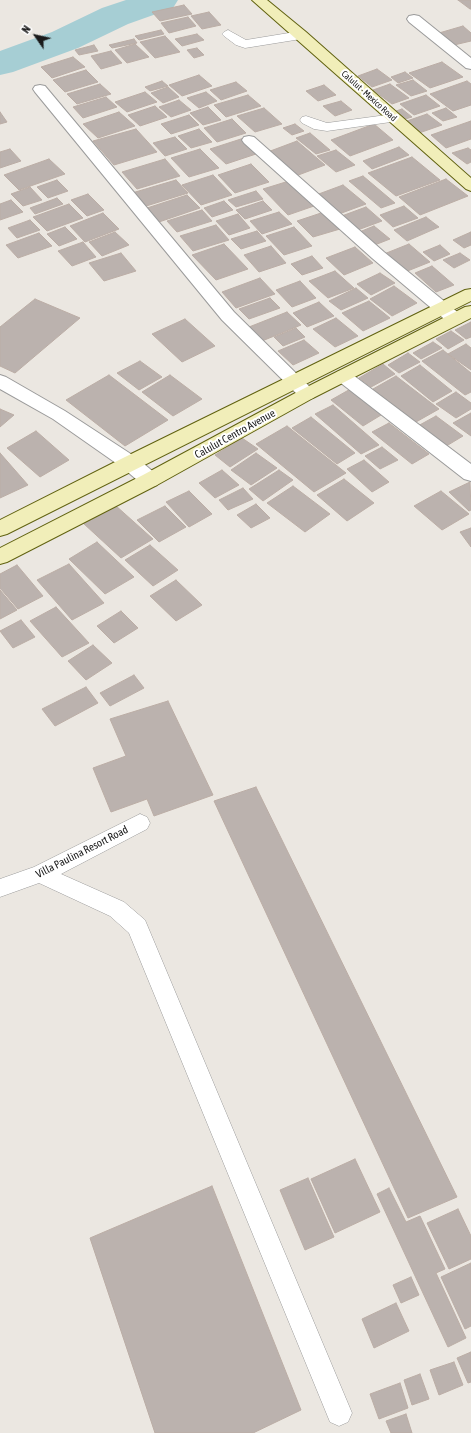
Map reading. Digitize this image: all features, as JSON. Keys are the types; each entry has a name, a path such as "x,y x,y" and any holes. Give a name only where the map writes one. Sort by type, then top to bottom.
{"main road":[{"name":"Calulut - Mexico Road","path":"263,3 471,186"},
{"name":"Calulut Centro Avenue","path":"0,557 150,480 307,394 343,376 448,314 471,294"},
{"name":"Calulut Centro Avenue","path":"0,529 293,381 448,314 471,312"},
{"path":"27,515 44,534"}],"street":[{"path":"414,19 471,65"},
{"path":"40,90 228,316 307,394"},
{"path":"249,140 378,255 448,314"},
{"path":"343,376 471,474"},
{"path":"0,380 59,416 130,463 150,480"},
{"path":"454,461 471,452"}],"lane":[{"path":"228,34 245,44 301,35"},
{"path":"306,120 319,126 327,127 394,118"},
{"name":"Villa Paulina Resort Road","path":"0,888 40,874 140,823"},
{"path":"40,874 117,909 137,927 339,1413"}],"building":[{"path":"458,0 471,0 471,9 470,9"},
{"path":"184,5 192,14 160,21 152,12"},
{"path":"209,12 221,25 202,29 191,16"},
{"path":"188,17 196,26 169,33 161,23"},
{"path":"463,26 471,33 471,41 454,45 439,33"},
{"path":"161,30 164,34 139,40 135,36"},
{"path":"197,34 204,40 182,46 175,39"},
{"path":"165,36 180,52 155,58 140,42"},
{"path":"134,39 137,43 112,48 109,45"},
{"path":"135,44 149,57 127,63 115,50"},
{"path":"94,45 98,51 79,55 75,50"},
{"path":"197,48 204,55 194,58 187,50"},
{"path":"111,51 122,63 101,69 91,56"},
{"path":"73,57 85,67 52,78 41,67"},
{"path":"442,62 463,77 430,88 409,73"},
{"path":"377,69 392,80 372,87 358,76"},
{"path":"86,70 98,82 65,92 53,80"},
{"path":"405,72 413,78 398,83 391,77"},
{"path":"199,75 212,86 182,96 169,85"},
{"path":"413,80 427,91 411,96 396,85"},
{"path":"162,81 168,86 150,91 145,87"},
{"path":"467,81 471,84 471,105 453,111 430,94"},
{"path":"236,82 247,91 221,100 210,90"},
{"path":"100,84 111,94 77,104 67,94"},
{"path":"390,84 409,98 392,104 373,90"},
{"path":"324,85 336,95 318,101 306,91"},
{"path":"168,87 179,97 163,103 151,93"},
{"path":"145,92 157,102 127,112 115,102"},
{"path":"206,92 217,101 199,108 187,98"},
{"path":"248,95 261,106 226,117 214,105"},
{"path":"426,95 440,106 414,115 400,104"},
{"path":"106,97 117,107 83,118 73,107"},
{"path":"179,100 191,110 171,117 159,107"},
{"path":"341,101 352,110 335,116 323,106"},
{"path":"155,106 167,117 140,126 128,115"},
{"path":"208,107 221,120 203,125 190,113"},
{"path":"264,108 282,124 255,132 237,116"},
{"path":"446,108 457,117 443,121 432,113"},
{"path":"402,109 412,117 402,120 393,112"},
{"path":"0,112 7,122 0,124"},
{"path":"119,112 135,126 98,138 83,124"},
{"path":"427,114 442,125 419,133 404,122"},
{"path":"189,115 199,125 171,134 161,124"},
{"path":"232,119 246,133 217,142 204,128"},
{"path":"471,121 471,139 446,148 431,135"},
{"path":"295,124 304,131 292,135 283,128"},
{"path":"374,124 393,140 350,156 331,140"},
{"path":"136,129 157,152 114,165 93,141"},
{"path":"199,129 212,142 191,148 178,136"},
{"path":"310,133 330,150 316,154 296,138"},
{"path":"175,137 187,149 165,156 153,143"},
{"path":"244,138 259,153 226,164 210,149"},
{"path":"297,141 325,165 293,177 265,153"},
{"path":"399,147 409,155 372,169 363,161"},
{"path":"468,148 471,150 471,162 467,164 452,153"},
{"path":"10,149 21,161 0,168 0,152"},
{"path":"200,149 219,168 189,177 171,158"},
{"path":"336,150 355,165 336,172 317,156"},
{"path":"412,157 440,180 396,196 368,173"},
{"path":"49,159 65,174 19,190 4,175"},
{"path":"165,159 180,176 137,189 122,172"},
{"path":"251,164 269,182 235,193 218,175"},
{"path":"213,175 232,195 201,205 182,185"},
{"path":"363,176 395,203 381,208 349,181"},
{"path":"446,179 468,196 420,215 399,197"},
{"path":"57,180 68,191 48,198 37,187"},
{"path":"176,180 188,193 143,207 132,193"},
{"path":"289,181 314,206 288,215 263,189"},
{"path":"343,185 366,204 339,214 316,195"},
{"path":"30,187 42,200 23,206 11,194"},
{"path":"256,191 263,199 236,207 228,200"},
{"path":"88,194 104,210 87,216 71,200"},
{"path":"187,195 200,208 156,223 144,209"},
{"path":"57,198 63,204 35,214 30,208"},
{"path":"11,200 23,212 0,220 0,204"},
{"path":"224,201 233,210 212,217 204,208"},
{"path":"263,201 272,210 245,219 236,210"},
{"path":"69,204 83,218 47,231 33,217"},
{"path":"404,206 418,218 393,227 380,215"},
{"path":"366,207 382,221 355,231 339,217"},
{"path":"202,210 212,221 177,232 167,221"},
{"path":"279,212 292,224 262,234 250,221"},
{"path":"324,212 340,229 313,237 297,221"},
{"path":"103,213 119,229 85,242 70,226"},
{"path":"238,214 250,228 229,235 216,221"},
{"path":"426,217 439,227 407,241 394,230"},
{"path":"30,220 40,230 17,238 8,228"},
{"path":"216,225 229,240 193,251 180,236"},
{"path":"374,226 390,239 372,246 357,233"},
{"path":"65,227 77,239 59,246 47,234"},
{"path":"294,227 312,246 284,255 266,236"},
{"path":"257,231 266,241 241,249 231,239"},
{"path":"115,232 129,245 102,256 89,242"},
{"path":"471,232 471,245 464,248 453,240"},
{"path":"39,233 52,246 18,258 6,245"},
{"path":"83,242 96,257 72,266 58,251"},
{"path":"224,244 248,269 216,280 192,255"},
{"path":"409,244 430,262 405,272 384,254"},
{"path":"440,245 450,254 434,261 423,252"},
{"path":"271,246 286,263 259,272 244,255"},
{"path":"355,247 373,263 344,275 326,258"},
{"path":"121,253 136,271 104,281 89,263"},
{"path":"460,253 470,260 454,268 443,260"},
{"path":"312,256 323,268 302,275 291,264"},
{"path":"432,266 454,285 436,292 415,273"},
{"path":"335,271 354,288 328,298 309,281"},
{"path":"380,273 395,283 371,295 357,284"},
{"path":"260,278 275,294 236,308 222,292"},
{"path":"300,281 316,298 292,307 276,290"},
{"path":"394,286 417,303 392,316 370,299"},
{"path":"356,288 368,298 341,310 329,301"},
{"path":"270,298 280,308 249,319 239,309"},
{"path":"35,299 80,318 15,373 0,366 0,327"},
{"path":"369,301 390,318 363,331 342,313"},
{"path":"319,302 334,316 307,327 293,313"},
{"path":"287,312 301,325 262,341 249,327"},
{"path":"336,318 358,336 335,347 313,329"},
{"path":"185,319 215,346 182,362 152,334"},
{"path":"471,322 471,337 466,339 455,330"},
{"path":"296,328 305,337 283,346 274,337"},
{"path":"451,331 464,340 448,349 436,339"},
{"path":"304,340 319,353 293,365 278,351"},
{"path":"433,342 442,348 421,359 413,353"},
{"path":"466,344 471,348 471,370 448,354"},
{"path":"443,350 471,373 471,392 465,395 422,361"},
{"path":"408,353 420,362 399,373 388,365"},
{"path":"140,361 162,377 139,390 117,373"},
{"path":"383,364 395,374 371,387 359,378"},
{"path":"420,365 452,391 433,402 401,376"},
{"path":"109,375 168,420 125,446 66,400"},
{"path":"170,375 202,399 173,416 142,392"},
{"path":"396,376 439,409 416,422 373,389"},
{"path":"354,387 386,412 363,426 331,400"},
{"path":"456,392 471,403 471,409 456,418 436,404"},
{"path":"333,405 379,445 361,454 315,414"},
{"path":"0,409 14,415 0,427"},
{"path":"471,413 471,436 453,423"},
{"path":"436,416 463,436 443,448 416,427"},
{"path":"311,417 355,453 337,464 292,428"},
{"path":"389,423 429,454 412,464 372,432"},
{"path":"287,426 346,473 314,492 256,444"},
{"path":"36,431 69,460 40,477 7,448"},
{"path":"242,438 258,449 230,467 215,455"},
{"path":"382,447 398,460 380,469 365,456"},
{"path":"0,453 28,485 0,498"},
{"path":"256,453 277,468 251,485 231,470"},
{"path":"364,460 389,482 372,492 347,469"},
{"path":"222,470 239,485 215,498 199,483"},
{"path":"279,470 293,480 263,501 249,489"},
{"path":"344,479 374,503 347,521 317,495"},
{"path":"470,482 471,510 469,511 449,492"},
{"path":"293,486 330,514 305,532 267,503"},
{"path":"243,488 253,499 228,510 219,500"},
{"path":"189,491 212,514 189,527 166,502"},
{"path":"441,491 469,514 442,530 414,506"},
{"path":"256,504 270,518 251,528 237,515"},
{"path":"115,505 153,539 121,558 83,523"},
{"path":"165,506 186,527 159,542 137,520"},
{"path":"471,528 471,547 460,532"},
{"path":"97,542 134,577 105,594 69,559"},
{"path":"150,545 178,570 153,586 125,560"},
{"path":"69,564 104,603 72,620 37,580"},
{"path":"17,565 43,596 18,609 0,588 0,574"},
{"path":"176,580 202,605 176,621 150,596"},
{"path":"0,590 17,610 0,619"},
{"path":"56,607 89,643 62,657 30,621"},
{"path":"121,611 138,628 114,643 97,626"},
{"path":"21,620 35,637 13,648 0,631"},
{"path":"93,645 112,663 86,680 68,661"},
{"path":"134,675 144,688 110,706 100,693"},
{"path":"86,687 98,703 55,726 42,709"},
{"path":"168,701 213,795 154,816 147,799 111,812 93,768 126,756 110,719"},
{"path":"256,787 457,1197 408,1218 214,801"},
{"path":"355,1159 380,1212 335,1233 311,1179"},
{"path":"308,1178 334,1237 305,1250 280,1190"},
{"path":"212,1186 301,1410 253,1433 155,1433 90,1238"},
{"path":"389,1188 406,1222 420,1216 445,1269 436,1273 466,1338 448,1347 377,1194"},
{"path":"458,1209 471,1236 471,1259 449,1269 427,1223"},
{"path":"471,1263 471,1326 465,1329 441,1277"},
{"path":"411,1277 419,1295 401,1303 393,1285"},
{"path":"396,1303 409,1331 374,1348 362,1319"},
{"path":"471,1352 471,1382 468,1383 457,1358"},
{"path":"454,1362 463,1385 439,1395 430,1370"},
{"path":"420,1374 429,1399 412,1405 404,1380"},
{"path":"400,1383 408,1408 379,1419 370,1394"},
{"path":"406,1414 412,1433 391,1433 386,1421"}],"waterway":[{"path":"0,64 65,40 115,16 160,0"}]}
